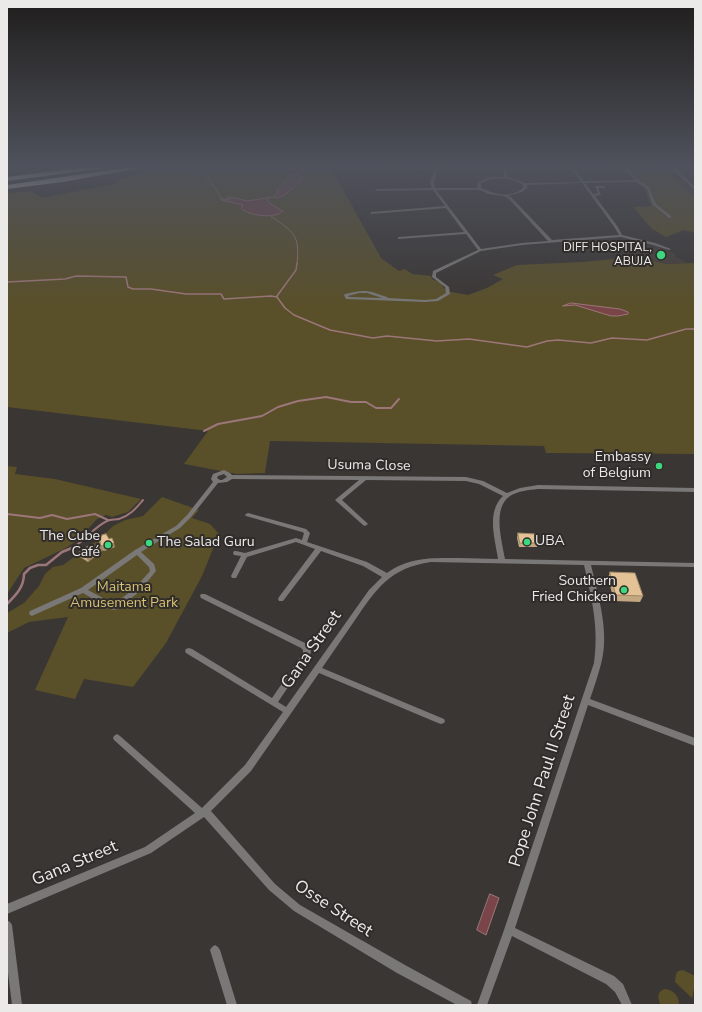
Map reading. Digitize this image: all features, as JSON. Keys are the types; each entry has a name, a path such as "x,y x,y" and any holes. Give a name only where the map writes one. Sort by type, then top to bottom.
{"street":[{"path":"451,213 480,250"},
{"path":"524,213 550,242"},
{"path":"529,213 556,242"},
{"path":"606,213 621,236"},
{"path":"665,213 670,217"},
{"path":"399,238 466,233"},
{"path":"392,300 370,291 346,295 349,298 392,300 437,300 448,294 447,287 434,277 434,272 480,250 621,236 669,249"},
{"name":"Usuma Close","path":"32,613 83,590 137,552 178,527 189,516 217,481 214,479 215,475 219,473 224,472 230,477 466,479 488,485 506,494"},
{"path":"364,524 338,500 365,478"},
{"path":"502,561 496,510 498,504 506,494 518,489 538,487 695,490"},
{"path":"248,515 306,531 307,534 304,542"},
{"path":"236,553 245,555 292,540 304,542 319,549 365,564 386,576"},
{"path":"281,599 319,549"},
{"path":"83,590 109,606 115,607 137,590 153,571 152,566 137,552"},
{"path":"234,576 245,555"},
{"name":"Gana Street","path":"7,909 148,850 204,812 248,768 371,592 386,576 415,562 431,560 695,565"},
{"name":"Pope John Paul II Street","path":"482,1005 509,930 598,663 601,636 587,563"},
{"path":"203,596 307,649 307,653 273,703"},
{"path":"189,651 287,711"},
{"path":"317,669 441,721"},
{"path":"586,701 695,742"},
{"name":"Osse Street","path":"117,738 204,812 272,887 297,908 401,969 467,1005"},
{"path":"7,925 17,1005"},
{"path":"509,930 610,980 619,988 627,1005"},
{"path":"215,950 232,1005"}],"shaded area":[{"path":"250,213 278,213 268,216"},
{"name":"DIFF HOSPITAL, ABUJA","path":"655,246 674,253 676,257 688,263 666,264 644,259"},
{"path":"571,303 620,309 628,312 628,314 611,316 575,305 563,306"},
{"path":"490,894 499,898 486,935 477,930"}],"green space":[{"path":"7,213 356,213 381,258 399,271 405,269 412,274 431,276 432,279 441,283 446,291 468,295 487,288 503,279 493,275 517,265 582,262 635,257 666,264 695,263 695,454 546,453 544,446 270,441 265,473 237,474 184,464 208,431 7,407"},
{"path":"638,213 695,213 695,233 684,230 666,237 651,228"},
{"path":"7,466 17,467 15,474 55,479 141,499 128,512 112,517 106,515 97,519 79,539 66,548 24,568 7,594"},
{"name":"Maitama Amusement Park","path":"162,497 199,510 192,518 210,524 219,534 202,576 166,643 133,687 84,679 75,699 35,690 68,617 29,622 7,633 7,613 24,603 39,586 45,574 53,567 63,565 102,537 113,526 125,520 143,516"},
{"path":"683,970 695,976 695,989 692,998 675,982 678,971"},
{"path":"665,989 675,994 679,1005 661,1005 658,995 660,991"}],"building":[{"path":"518,533 536,534 538,543 520,543"},
{"path":"106,534 109,539 112,538 114,543 103,547 102,545 87,558 78,553 88,546 90,547 101,543 97,537"},
{"name":"Southern Fried Chicken","path":"610,572 635,573 643,596 616,595"}],"waterway":[{"path":"271,216 285,226 294,235 298,254 297,264"},
{"path":"277,296 296,270 297,263"},
{"path":"7,282 65,279 76,276 126,277 128,287 133,289 151,289 186,294 221,294 224,299 271,296 277,297 285,308 294,315 330,330 373,338 387,336 437,341 469,339 527,347 547,341 558,340 591,343 612,338 647,340 686,329 695,329"},
{"path":"204,431 218,424 262,416 278,407 298,401 326,397 351,402 366,402 376,408 391,408 399,399"},
{"path":"108,520 123,518 130,514 143,500"},
{"path":"7,514 40,518 52,515 67,519 95,514 108,520"},
{"path":"71,548 108,520"},
{"path":"7,604 19,590 23,583 24,574 30,568 38,565 46,565 62,552 71,548"}],"place":[{"name":"DIFF HOSPITAL, ABUJA","path":"661,255"},
{"name":"Embassy of Belgium","path":"659,466"},
{"name":"UBA","path":"527,542"},
{"name":"The Salad Guru","path":"149,543"},
{"name":"The Cube Café","path":"108,545"},
{"name":"Southern Fried Chicken","path":"624,590"}]}
